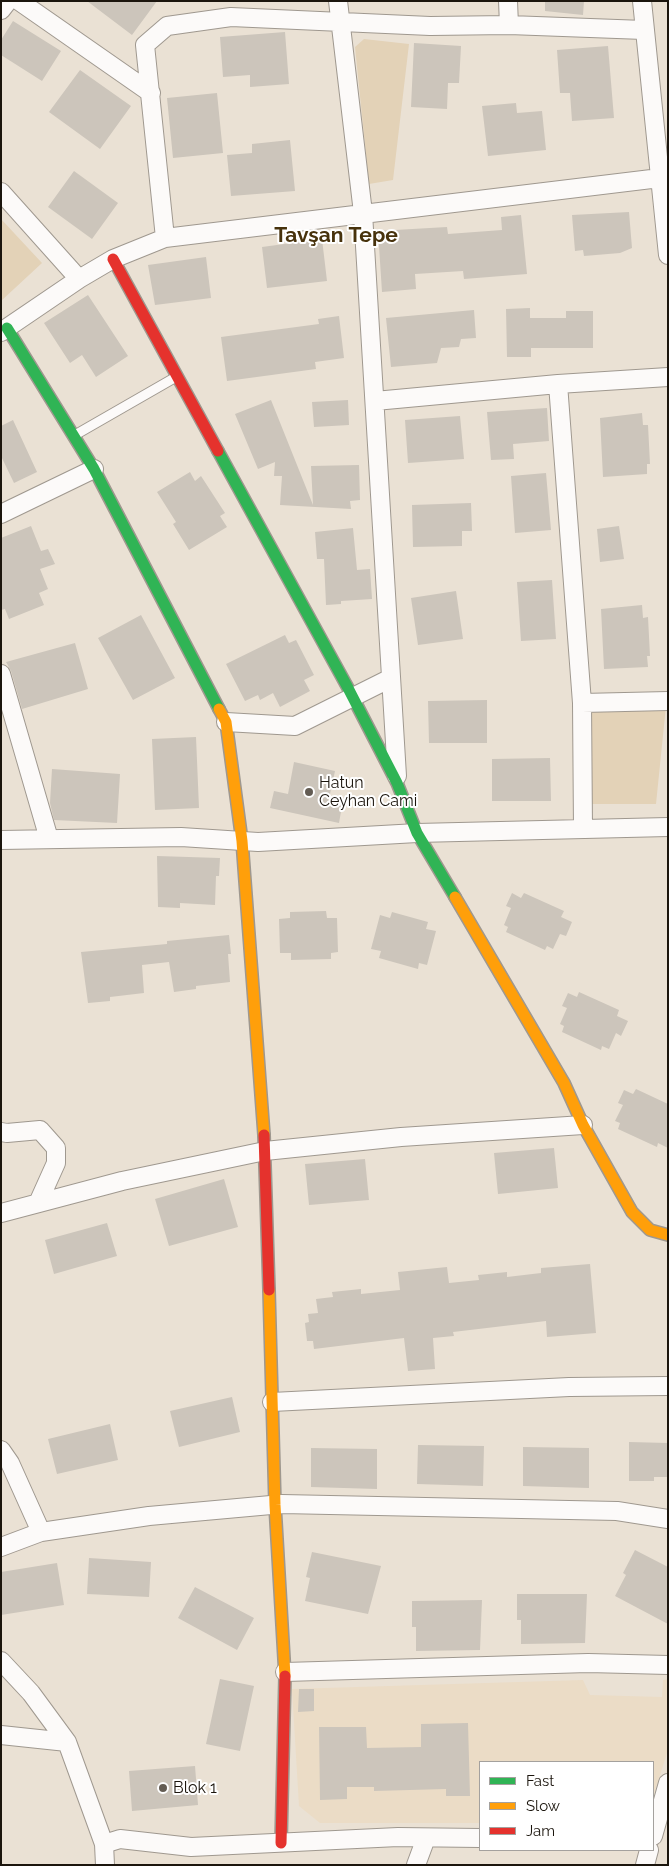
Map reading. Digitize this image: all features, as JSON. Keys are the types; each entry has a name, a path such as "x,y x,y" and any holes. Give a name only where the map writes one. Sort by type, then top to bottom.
{"street":[{"path":"1,10 8,1"},
{"path":"19,1 151,93"},
{"path":"338,1 362,213 397,783"},
{"path":"508,1 508,25"},
{"path":"642,1 644,30 664,177 668,255"},
{"path":"166,238 146,45 167,26 231,9 340,22 430,26 508,25 644,30"},
{"path":"281,1843 285,1672 274,1505 265,1151 242,840 226,722 94,469 4,330 80,278 112,259 166,238 664,177"},
{"path":"1,192 80,278"},
{"path":"112,259 352,697 397,783 417,833 564,1083 583,1125 632,1212 650,1230 668,1235"},
{"path":"375,401 558,384 668,377"},
{"path":"558,384 582,703 584,829"},
{"path":"1,514 94,469"},
{"path":"226,722 295,726 391,678"},
{"path":"2,680 49,839"},
{"path":"582,703 668,701"},
{"path":"1,840 181,837 242,840 417,833 668,827"},
{"path":"1,1213 122,1181 265,1151 401,1137 583,1125"},
{"path":"1,1132 40,1130 56,1148 56,1163 38,1203"},
{"path":"272,1402 569,1388 668,1386"},
{"path":"1,1450 10,1463 41,1532"},
{"path":"1,1547 41,1532 149,1516 274,1505 617,1511 668,1519"},
{"path":"1,1661 31,1693 67,1742 104,1844 105,1865"},
{"path":"285,1672 588,1663 668,1664"},
{"path":"1,1735 67,1742"},
{"path":"654,1833 668,1784"},
{"path":"104,1844 120,1839 191,1847 426,1838 479,1838"},
{"path":"416,1865 426,1838"},
{"path":"645,1865 649,1851"}],"lane":[{"path":"74,436 176,377"}],"shaded area":[{"path":"364,39 409,44 393,180 369,184 355,47"},
{"path":"1,219 42,263 1,301"},
{"path":"666,706 656,804 590,804 587,707"},
{"path":"668,1679 668,1750 654,1794 654,1761 479,1761 479,1823 320,1823 299,1806 292,1689 583,1680 590,1695 662,1697 663,1680"}],"building":[{"path":"87,1 157,1 132,35"},
{"path":"545,1 584,1 583,15 545,11"},
{"path":"13,21 61,51 42,81 1,55 1,40"},
{"path":"285,32 289,84 250,87 250,75 223,77 220,37"},
{"path":"414,43 461,46 459,83 448,83 447,109 411,107"},
{"path":"608,46 614,118 572,121 570,93 560,93 557,50"},
{"path":"80,70 131,106 100,149 49,112"},
{"path":"217,93 223,153 173,158 167,98"},
{"path":"516,103 517,113 542,111 546,150 488,156 482,106"},
{"path":"290,140 295,191 231,196 227,155 252,153 252,144"},
{"path":"74,171 118,203 92,239 48,207"},
{"path":"629,212 632,248 620,253 584,256 583,250 575,251 572,215"},
{"path":"521,215 527,274 464,279 463,271 415,274 416,289 382,292 378,231 447,227 448,234 502,230 501,217"},
{"path":"322,239 327,281 267,288 262,247"},
{"path":"206,257 211,298 155,305 148,265"},
{"path":"88,295 128,356 96,377 82,355 70,363 44,323"},
{"path":"530,308 530,318 566,318 566,311 593,311 593,348 531,348 531,357 507,357 506,309"},
{"path":"474,310 476,338 461,339 459,347 441,348 437,363 391,367 386,318"},
{"path":"339,316 344,358 315,362 316,369 227,381 221,337 319,324 318,319"},
{"path":"271,400 313,505 311,466 359,465 360,500 350,501 351,509 280,505 282,476 274,476 275,462 258,469 235,414"},
{"path":"348,400 349,425 314,427 312,402"},
{"path":"547,408 549,441 513,444 514,459 491,460 487,412"},
{"path":"642,413 643,425 648,425 650,464 647,464 647,474 603,477 600,418"},
{"path":"460,416 464,459 408,463 405,420"},
{"path":"13,420 37,472 14,483 1,456 1,426"},
{"path":"190,472 195,481 201,476 225,513 220,516 227,527 189,550 173,524 176,522 157,492"},
{"path":"546,473 551,530 515,533 511,476"},
{"path":"471,503 472,531 462,531 462,546 413,547 412,505"},
{"path":"31,526 41,551 48,549 55,564 40,569 48,589 39,593 44,605 9,619 5,609 1,610 1,538"},
{"path":"619,526 624,559 600,562 597,529"},
{"path":"353,528 357,570 370,569 372,599 341,601 341,604 326,605 324,559 317,559 315,532"},
{"path":"552,580 556,639 521,641 517,582"},
{"path":"456,591 463,639 418,645 411,598"},
{"path":"642,605 643,618 648,617 650,656 647,656 648,667 604,669 601,609"},
{"path":"141,615 175,678 133,700 98,638"},
{"path":"285,635 289,643 296,640 314,675 304,680 310,691 280,707 273,693 260,700 258,695 245,701 226,664"},
{"path":"75,643 88,689 22,709 11,671 6,662"},
{"path":"487,700 487,743 429,743 428,701"},
{"path":"196,737 199,808 155,810 152,739"},
{"path":"550,758 551,801 492,801 492,759"},
{"name":"Hatun Ceyhan Cami","path":"294,762 335,771 328,803 342,806 339,823 270,808 274,791 288,794"},
{"path":"52,769 120,774 117,823 54,820 50,803"},
{"path":"157,856 220,858 219,876 216,876 215,905 180,903 180,908 158,907"},
{"path":"512,893 521,898 524,893 564,911 561,917 572,922 566,936 560,934 553,949 547,946 545,950 506,932 508,927 504,925 511,908 506,906"},
{"path":"326,911 327,918 337,918 338,952 331,953 331,959 291,960 291,953 280,953 279,919 290,918 290,912"},
{"path":"392,912 428,922 426,929 436,931 427,965 419,963 418,969 379,958 381,951 371,949 380,915 390,918"},
{"path":"229,935 231,954 228,954 230,982 196,986 196,989 174,992 169,962 142,965 144,993 110,997 110,1001 88,1003 81,952 167,944 167,941"},
{"path":"579,992 619,1010 617,1016 628,1021 621,1036 616,1033 609,1049 602,1046 601,1050 562,1032 564,1026 560,1024 567,1008 562,1006 568,993 577,997"},
{"path":"636,1089 668,1104 668,1148 658,1143 657,1147 618,1129 620,1123 615,1121 623,1105 618,1103 624,1090 633,1094"},
{"path":"554,1148 558,1188 498,1194 494,1153"},
{"path":"365,1159 369,1200 309,1205 305,1164"},
{"path":"224,1179 238,1227 169,1246 155,1199"},
{"path":"107,1223 117,1256 54,1274 45,1240"},
{"path":"590,1264 596,1333 547,1337 546,1321 453,1332 454,1336 433,1338 435,1369 408,1371 404,1338 314,1349 313,1341 307,1341 305,1323 309,1322 308,1314 318,1313 316,1299 333,1297 332,1292 361,1289 361,1294 400,1290 398,1272 447,1267 449,1283 479,1280 478,1275 507,1272 507,1277 541,1273 541,1268"},
{"path":"232,1397 240,1432 179,1447 170,1411"},
{"path":"110,1424 118,1460 57,1474 48,1439"},
{"path":"629,1442 668,1443 668,1477 654,1477 654,1481 629,1481"},
{"path":"418,1445 484,1446 483,1486 417,1484"},
{"path":"523,1447 589,1448 589,1488 523,1486"},
{"path":"311,1448 377,1449 377,1489 311,1487"},
{"path":"635,1550 668,1567 668,1624 615,1596 626,1575 623,1573"},
{"path":"312,1552 381,1566 368,1614 305,1601 310,1578 306,1577"},
{"path":"89,1558 151,1562 149,1597 87,1594"},
{"path":"57,1563 64,1605 1,1615 1,1572"},
{"path":"195,1587 254,1618 237,1650 178,1618"},
{"path":"517,1594 587,1594 585,1643 521,1644 521,1620 517,1620"},
{"path":"482,1600 480,1650 416,1651 416,1627 412,1627 412,1601"},
{"path":"220,1679 254,1686 240,1751 206,1744"},
{"path":"299,1689 314,1689 314,1711 298,1712"},
{"path":"468,1723 470,1796 446,1796 446,1789 374,1791 374,1787 347,1787 347,1799 320,1800 319,1727 366,1727 367,1748 421,1747 421,1724"},
{"name":"Blok 1","path":"195,1766 198,1805 132,1811 129,1771"}],"traffic: fast":[{"path":"7,328 94,469 219,709"},
{"path":"218,451 348,688 397,783 417,833 455,897"}],"traffic: slow":[{"path":"219,709 226,722 242,841 264,1135"},
{"path":"455,897 564,1083 583,1125 632,1212 650,1230 668,1235"},
{"path":"269,1290 275,1505 285,1676"}],"traffic: jam":[{"path":"113,259 218,451"},
{"path":"264,1135 269,1290"},
{"path":"281,1843 285,1676"}],"place":[{"name":"Hatun Ceyhan Cami","path":"309,792"},
{"name":"Blok 1","path":"163,1788"}],"district":[{"name":"Tavşan Tepe","path":"336,236"}]}
